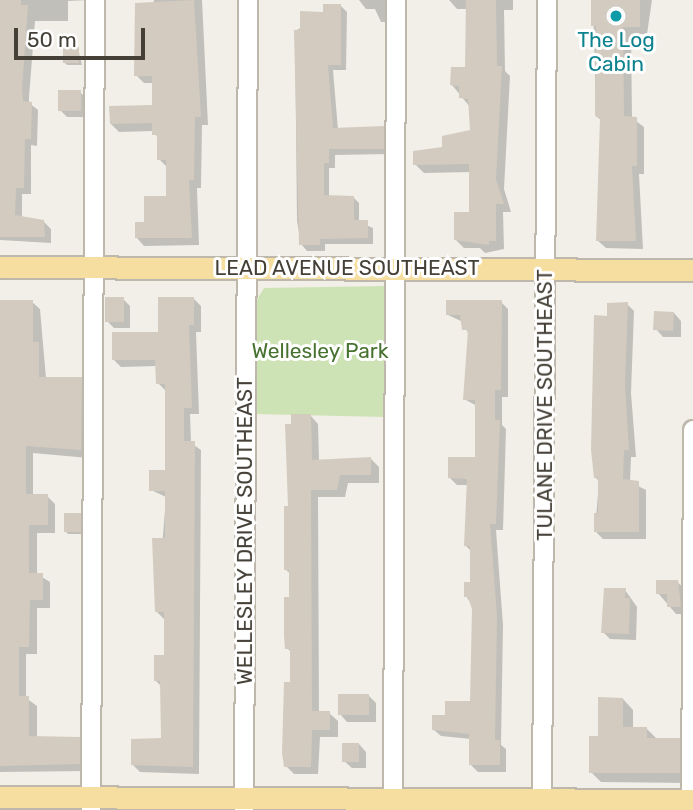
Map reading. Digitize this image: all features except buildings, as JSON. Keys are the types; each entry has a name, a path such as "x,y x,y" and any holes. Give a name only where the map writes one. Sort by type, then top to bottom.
{"main road":[{"name":"LEAD AVENUE SOUTHEAST","path":"0,267 693,270"},
{"path":"0,797 91,804 692,803"}],"street":[{"path":"91,804 96,268 95,0"},
{"name":"WELLESLEY DRIVE SOUTHEAST","path":"244,804 248,0"},
{"path":"393,805 396,0"},
{"name":"TULANE DRIVE SOUTHEAST","path":"542,805 547,0"},
{"path":"692,803 693,430"}],"green space":[{"name":"Wellesley Park","path":"386,286 385,417 253,414 255,303 264,288"}],"place":[{"name":"The Log Cabin","path":"616,16"}]}
